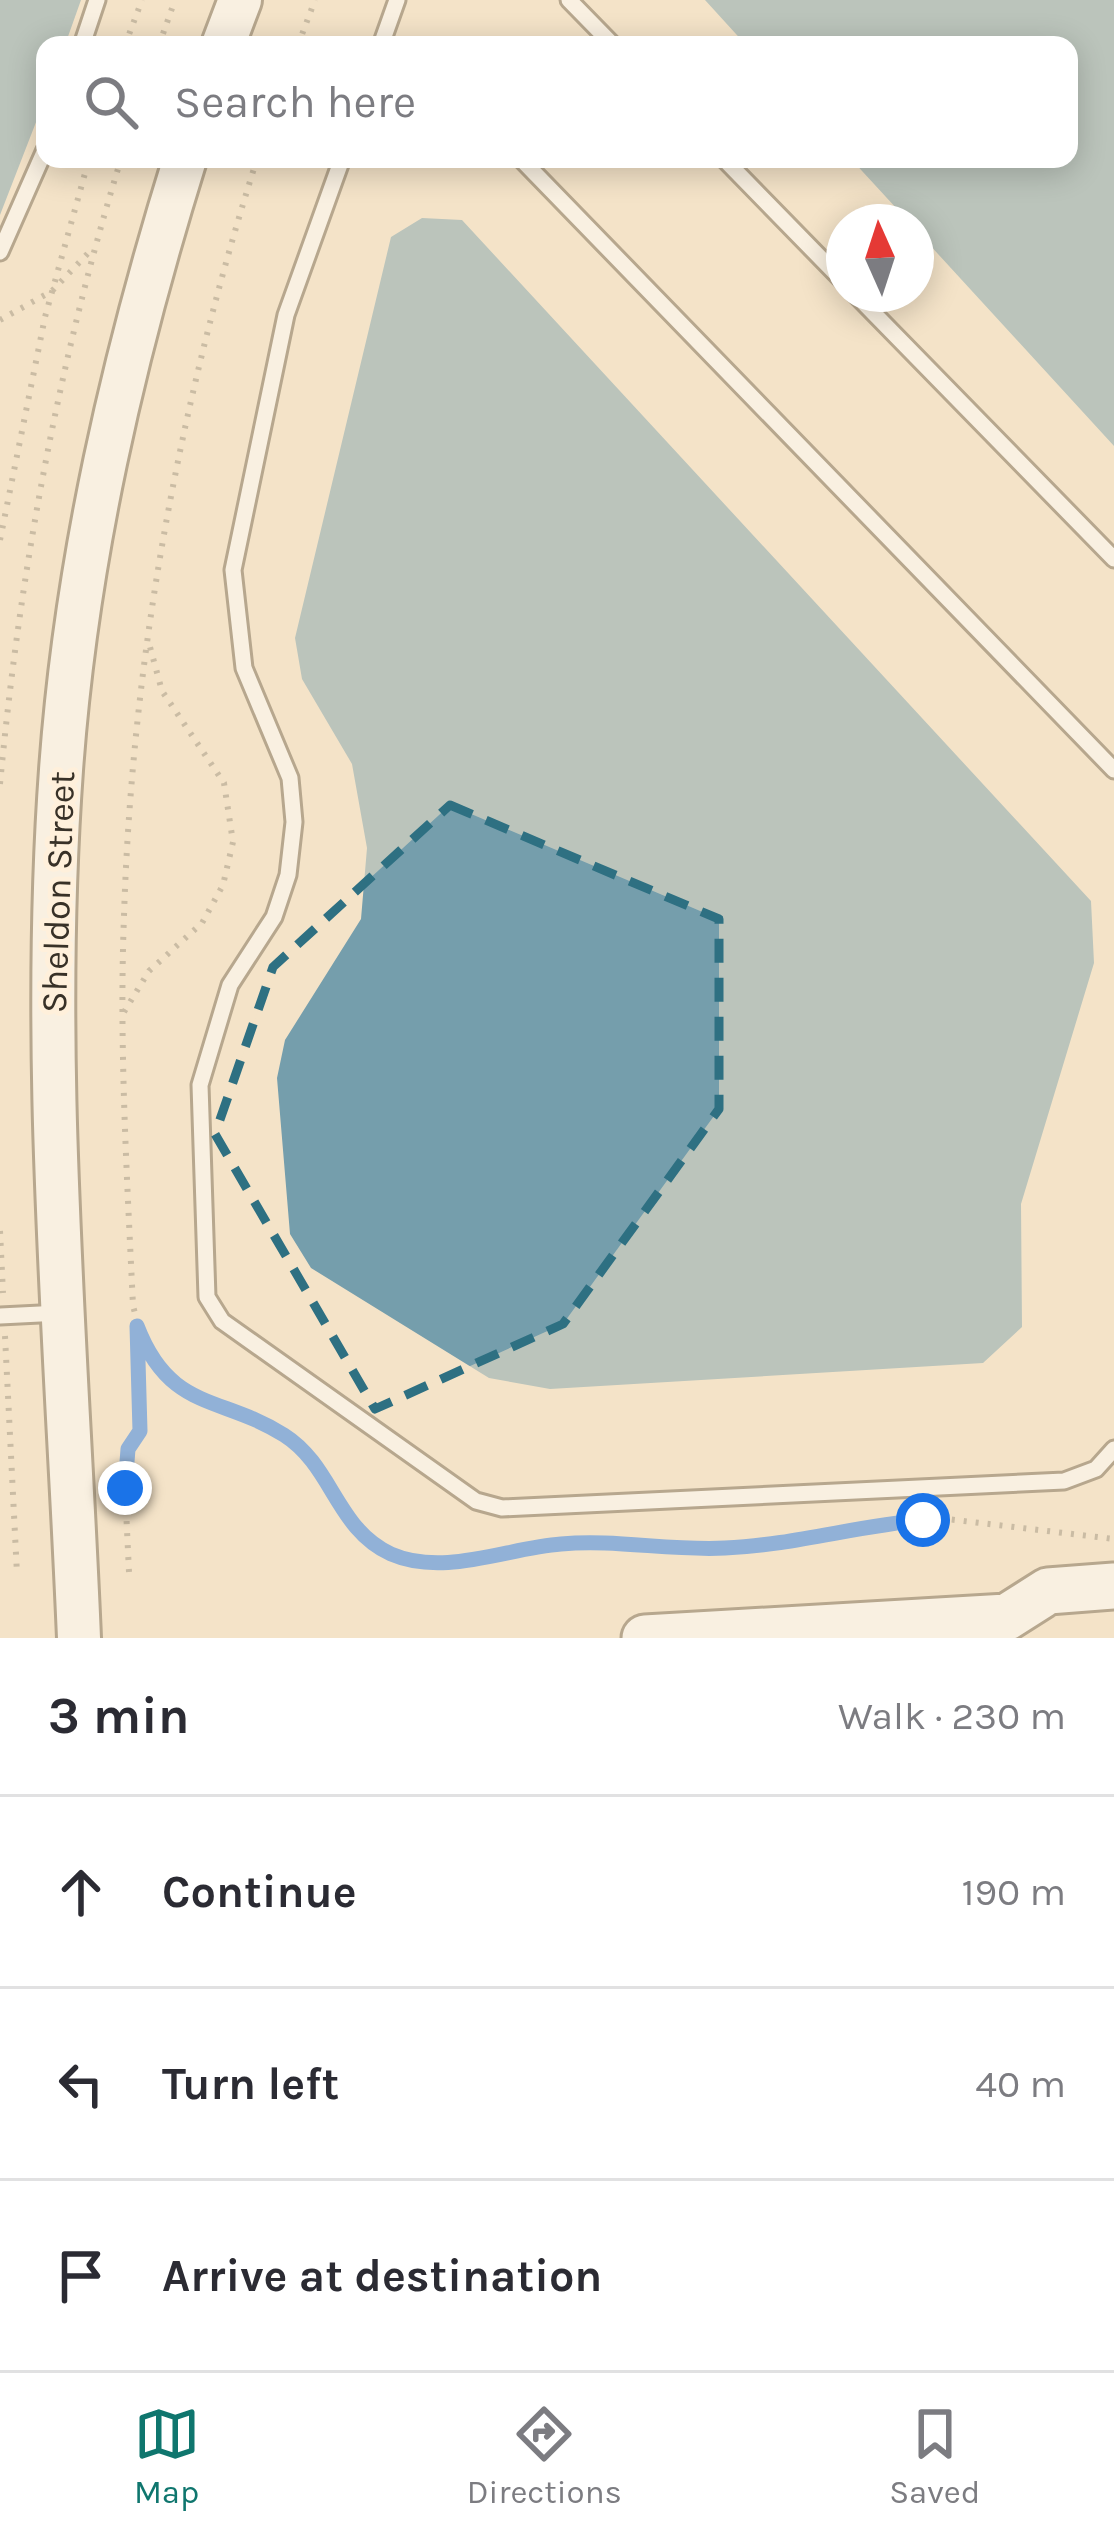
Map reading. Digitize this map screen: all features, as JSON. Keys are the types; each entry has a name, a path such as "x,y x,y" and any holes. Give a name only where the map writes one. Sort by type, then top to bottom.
{"main road":[{"path":"227,36 241,0"},
{"name":"Sheldon Street","path":"79,1638 52,1052 61,766 84,573 132,328 182,168"},
{"path":"644,1638 1022,1628 1048,1591 1114,1586"}],"lane":[{"path":"85,36 98,0"},
{"path":"385,36 397,0"},
{"path":"569,0 604,36"},
{"path":"0,252 37,168"},
{"path":"339,168 286,315 233,569 244,668 290,778 294,822 288,875 274,917 230,985 200,1085 207,1297 222,1321 476,1501 502,1508 1064,1481 1096,1469 1114,1449"},
{"path":"530,168 1114,770"},
{"path":"733,168 826,264"},
{"path":"873,312 1114,559"},
{"path":"2,1316 64,1313"}],"path":[{"path":"128,36 142,0"},
{"path":"161,36 175,0"},
{"path":"301,36 315,0"},
{"path":"0,540 52,291 86,168"},
{"path":"0,784 36,504 95,245 118,168"},
{"path":"129,1571 125,1488 128,1449 140,1431 141,1410 122,1015 129,814 148,638 186,424 255,168"},
{"path":"0,320 52,291 95,245"},
{"path":"122,1015 149,971 202,923 223,885 233,842 224,783 161,691 148,638"},
{"path":"0,1231 17,1574"},
{"path":"137,1326 144,1346 180,1388 292,1440 321,1471 360,1535 412,1560 465,1560 586,1542 694,1548 778,1545 947,1519 1114,1539"},
{"path":"0,1385 6,1367"}],"highlighted area":[{"path":"450,805 719,919 719,1109 563,1324 375,1409 215,1134 273,967"}],"water":[{"path":"0,0 81,0 68,36 36,36 36,122 0,215"},
{"path":"705,0 1114,0 1114,446 934,250 934,204 892,204 859,168 1078,168 1078,36 738,36"},
{"path":"422,218 462,220 1091,901 1094,963 1021,1204 1022,1327 983,1363 550,1389 489,1378 311,1268 290,1234 277,1078 285,1040 361,919 367,848 352,764 302,679 295,638 391,237"}],"route":[{"path":"125,1488 128,1449 140,1431 137,1326 144,1346 180,1388 220,1411 292,1440 321,1471 360,1535 412,1560 465,1560 586,1542 694,1548 778,1545 923,1520"}]}
